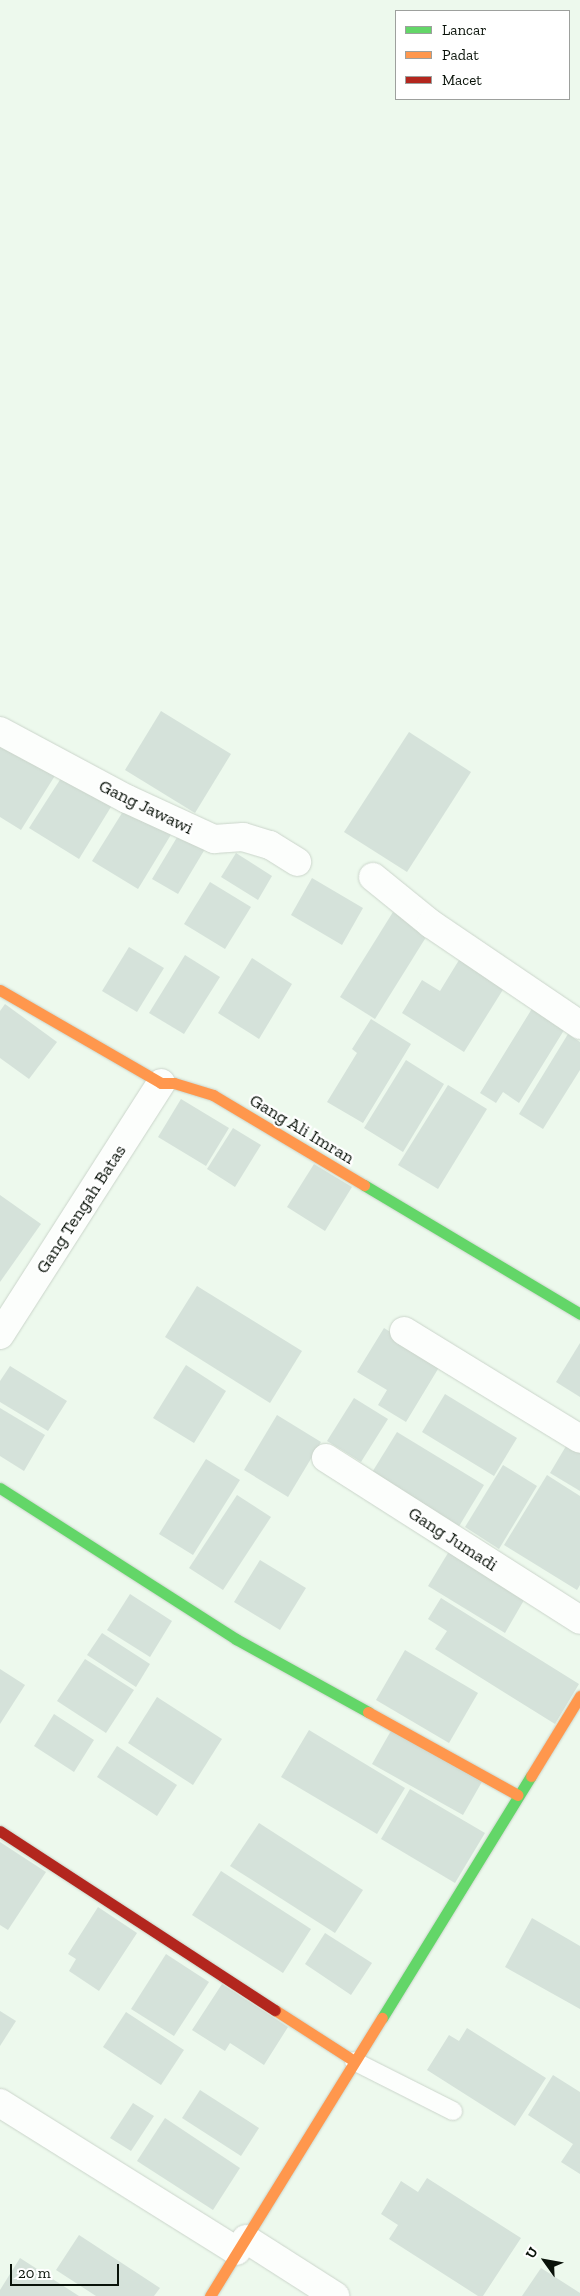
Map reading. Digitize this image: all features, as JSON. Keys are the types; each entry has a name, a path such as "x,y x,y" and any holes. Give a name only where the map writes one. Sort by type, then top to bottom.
{"street":[{"name":"Gang Jawawi","path":"0,731 127,800 214,840 243,837 270,845 297,862"},
{"path":"373,877 431,924 580,1025"},
{"name":"Gang Ali Imran","path":"0,990 161,1083 191,1087 213,1096 580,1314"},
{"name":"Gang Tengah Batas","path":"0,1335 161,1083"},
{"path":"404,1332 580,1439"},
{"name":"Gang Jumadi","path":"326,1458 580,1620"},
{"path":"0,1488 236,1639 518,1795"},
{"path":"210,2296 580,1696"},
{"path":"0,1831 354,2061"},
{"path":"0,2103 241,2245 335,2296"}],"lane":[{"path":"354,2061 453,2111"}],"building":[{"path":"161,711 231,754 195,813 125,770"},
{"path":"409,732 471,772 407,872 344,832"},
{"path":"0,740 56,774 21,830 0,817"},
{"path":"65,772 114,802 79,859 29,828"},
{"path":"127,805 172,833 138,889 92,861"},
{"path":"179,834 205,849 178,894 152,879"},
{"path":"236,853 272,876 258,900 221,877"},
{"path":"312,878 363,908 342,945 291,915"},
{"path":"210,882 251,907 225,949 184,924"},
{"path":"393,912 428,934 375,1019 340,997"},
{"path":"129,947 164,968 137,1012 102,991"},
{"path":"185,955 220,977 184,1034 149,1013"},
{"path":"252,958 292,984 259,1039 218,1013"},
{"path":"459,960 504,988 464,1052 402,1013 422,980 440,991"},
{"path":"5,1004 57,1042 29,1079 0,1058 0,1011"},
{"path":"533,1007 566,1027 519,1103 503,1092 496,1103 480,1093"},
{"path":"371,1019 411,1044 363,1123 327,1102 357,1053 352,1049"},
{"path":"568,1034 580,1042 580,1070 543,1129 519,1114"},
{"path":"406,1060 444,1084 403,1152 364,1128"},
{"path":"448,1085 487,1109 438,1189 398,1165"},
{"path":"181,1099 229,1128 206,1166 158,1137"},
{"path":"233,1128 261,1145 235,1187 207,1169"},
{"path":"314,1164 352,1187 325,1231 287,1207"},
{"path":"0,1195 41,1224 0,1282"},
{"path":"197,1286 302,1351 270,1403 165,1337"},
{"path":"384,1328 441,1364 406,1422 378,1405 387,1390 357,1372"},
{"path":"580,1343 580,1397 556,1382"},
{"path":"186,1365 226,1391 194,1443 153,1418"},
{"path":"10,1366 67,1401 48,1431 0,1402 0,1381"},
{"path":"445,1394 517,1438 494,1476 422,1432"},
{"path":"354,1398 388,1419 361,1462 327,1441"},
{"path":"0,1408 45,1435 24,1471 0,1456"},
{"path":"277,1415 321,1442 288,1497 244,1470"},
{"path":"397,1432 484,1485 458,1528 371,1474"},
{"path":"569,1441 580,1448 580,1491 550,1473"},
{"path":"206,1459 240,1480 193,1555 159,1534"},
{"path":"503,1465 537,1486 499,1549 465,1527"},
{"path":"547,1475 580,1496 580,1585 577,1590 504,1545"},
{"path":"237,1495 271,1517 223,1590 189,1568"},
{"path":"451,1548 527,1595 505,1633 428,1586"},
{"path":"260,1560 306,1588 280,1630 234,1602"},
{"path":"130,1594 172,1621 150,1657 107,1630"},
{"path":"441,1598 579,1684 555,1724 435,1649 447,1631 428,1619"},
{"path":"102,1633 150,1664 136,1687 87,1655"},
{"path":"405,1650 478,1693 449,1743 376,1700"},
{"path":"85,1659 134,1690 106,1733 57,1701"},
{"path":"0,1669 25,1685 0,1724"},
{"path":"157,1697 222,1739 193,1785 128,1743"},
{"path":"54,1714 94,1740 74,1772 34,1746"},
{"path":"392,1729 483,1780 463,1815 372,1764"},
{"path":"309,1730 405,1788 377,1834 281,1777"},
{"path":"117,1746 177,1785 157,1816 97,1777"},
{"path":"410,1789 485,1833 455,1883 381,1839"},
{"path":"259,1823 363,1890 335,1933 230,1866"},
{"path":"0,1842 46,1872 8,1930 0,1925"},
{"path":"221,1871 311,1929 283,1973 192,1915"},
{"path":"98,1907 137,1933 99,1991 69,1971 76,1959 68,1954"},
{"path":"532,1918 580,1946 580,2009 505,1967"},
{"path":"325,1933 372,1963 351,1995 305,1964"},
{"path":"166,1954 209,1982 174,2036 131,2009"},
{"path":"222,1984 288,2027 264,2065 230,2043 225,2051 192,2030"},
{"path":"0,2011 16,2021 0,2046"},
{"path":"126,2012 184,2050 161,2085 103,2047"},
{"path":"467,2028 546,2078 515,2126 427,2070 449,2035 459,2041"},
{"path":"553,2075 580,2092 580,2174 561,2162 573,2144 528,2115"},
{"path":"200,2090 259,2128 241,2156 182,2118"},
{"path":"133,2103 154,2116 131,2151 110,2138"},
{"path":"165,2118 240,2168 213,2210 137,2161"},
{"path":"427,2178 521,2238 483,2296 478,2296 389,2239 398,2225 381,2214 401,2181 418,2192"},
{"path":"79,2235 160,2288 154,2296 96,2296 56,2270"},
{"path":"20,2258 79,2296 0,2296 0,2290"},
{"path":"541,2268 580,2293 580,2296 522,2296"}],"traffic: fast":[{"path":"364,1185 580,1314"},
{"path":"0,1488 236,1639 368,1712"},
{"path":"382,2018 531,1776"}],"traffic: slow":[{"path":"0,990 161,1083 174,1083 213,1095 364,1185"},
{"path":"531,1776 580,1696"},
{"path":"368,1712 518,1795"},
{"path":"275,2010 354,2061"},
{"path":"210,2296 382,2018"}],"traffic: jam":[{"path":"0,1831 275,2010"}]}
